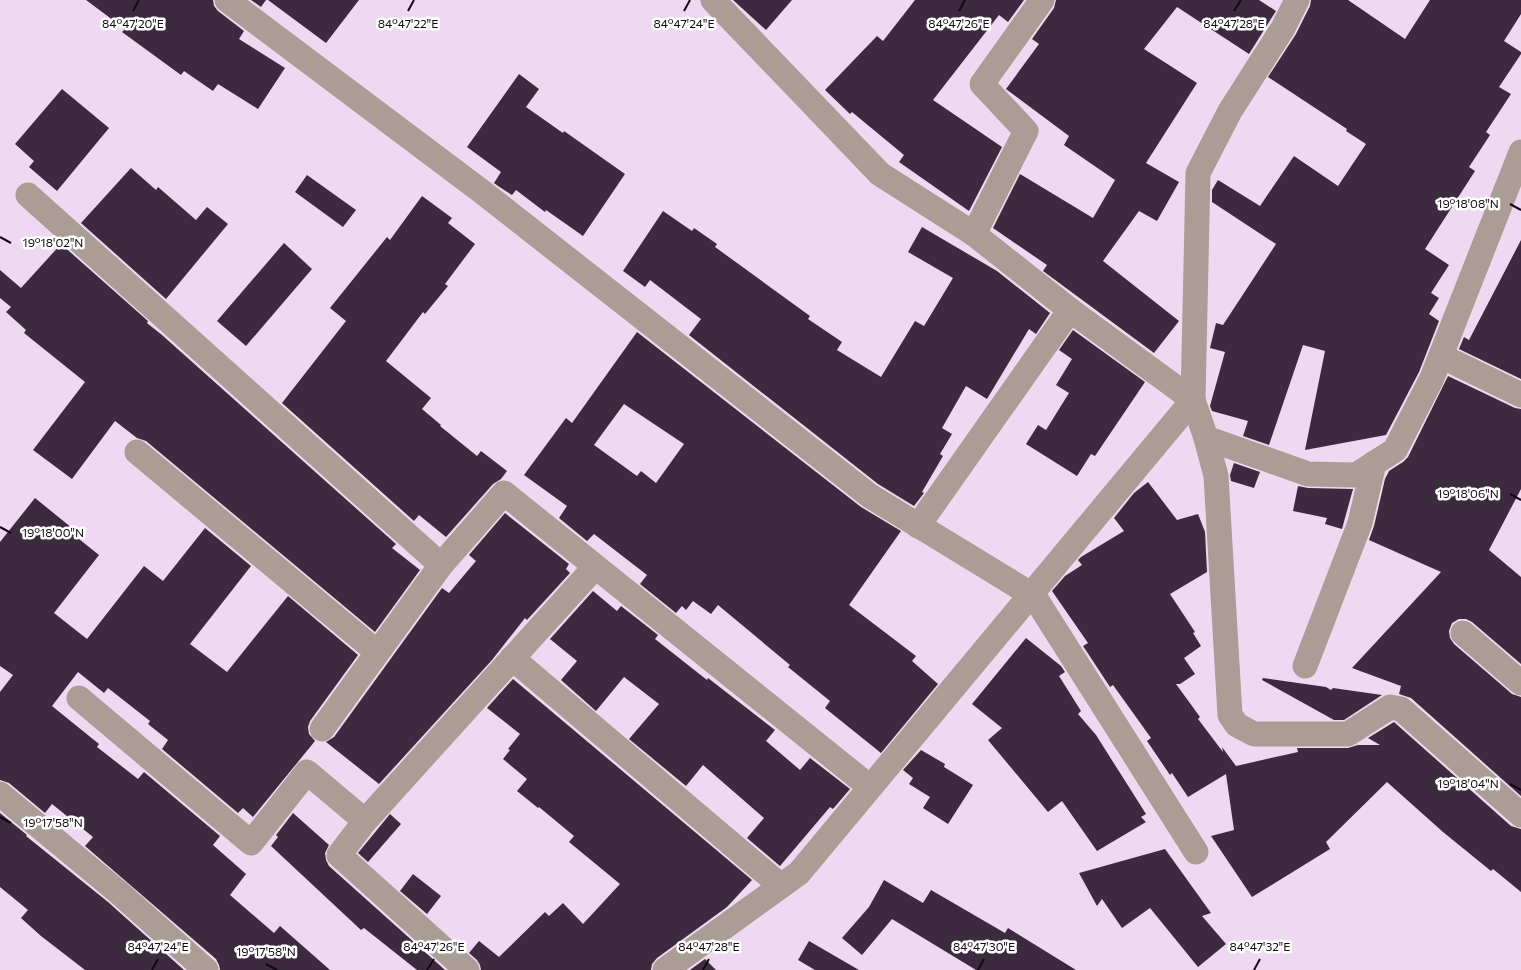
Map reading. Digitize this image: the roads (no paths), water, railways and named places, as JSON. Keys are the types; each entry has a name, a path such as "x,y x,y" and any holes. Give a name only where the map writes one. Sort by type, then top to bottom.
{"street":[{"path":"227,0 481,191 870,496 1034,596 1196,852"},
{"path":"714,0 880,174 974,234 1070,310 1193,400"},
{"path":"974,234 1026,131 982,84 1042,0"},
{"path":"1297,0 1284,28 1230,112 1198,173 1193,400 1216,476 1230,715 1237,726 1254,734 1348,734 1390,707 1401,709 1521,815"},
{"path":"1206,438 1308,474 1356,475 1395,450 1432,378 1521,152"},
{"path":"28,195 441,565"},
{"path":"918,526 1070,310"},
{"path":"1441,356 1521,396"},
{"path":"666,970 799,873 1193,400"},
{"path":"137,452 377,652"},
{"path":"1305,666 1360,523 1374,464"},
{"path":"322,729 441,565 504,493 870,787"},
{"path":"467,970 339,855 365,820 595,567"},
{"path":"1463,633 1521,683"},
{"path":"512,658 781,886"},
{"path":"79,698 251,843 307,772 365,820"},
{"path":"0,794 117,890 206,970"}]}
